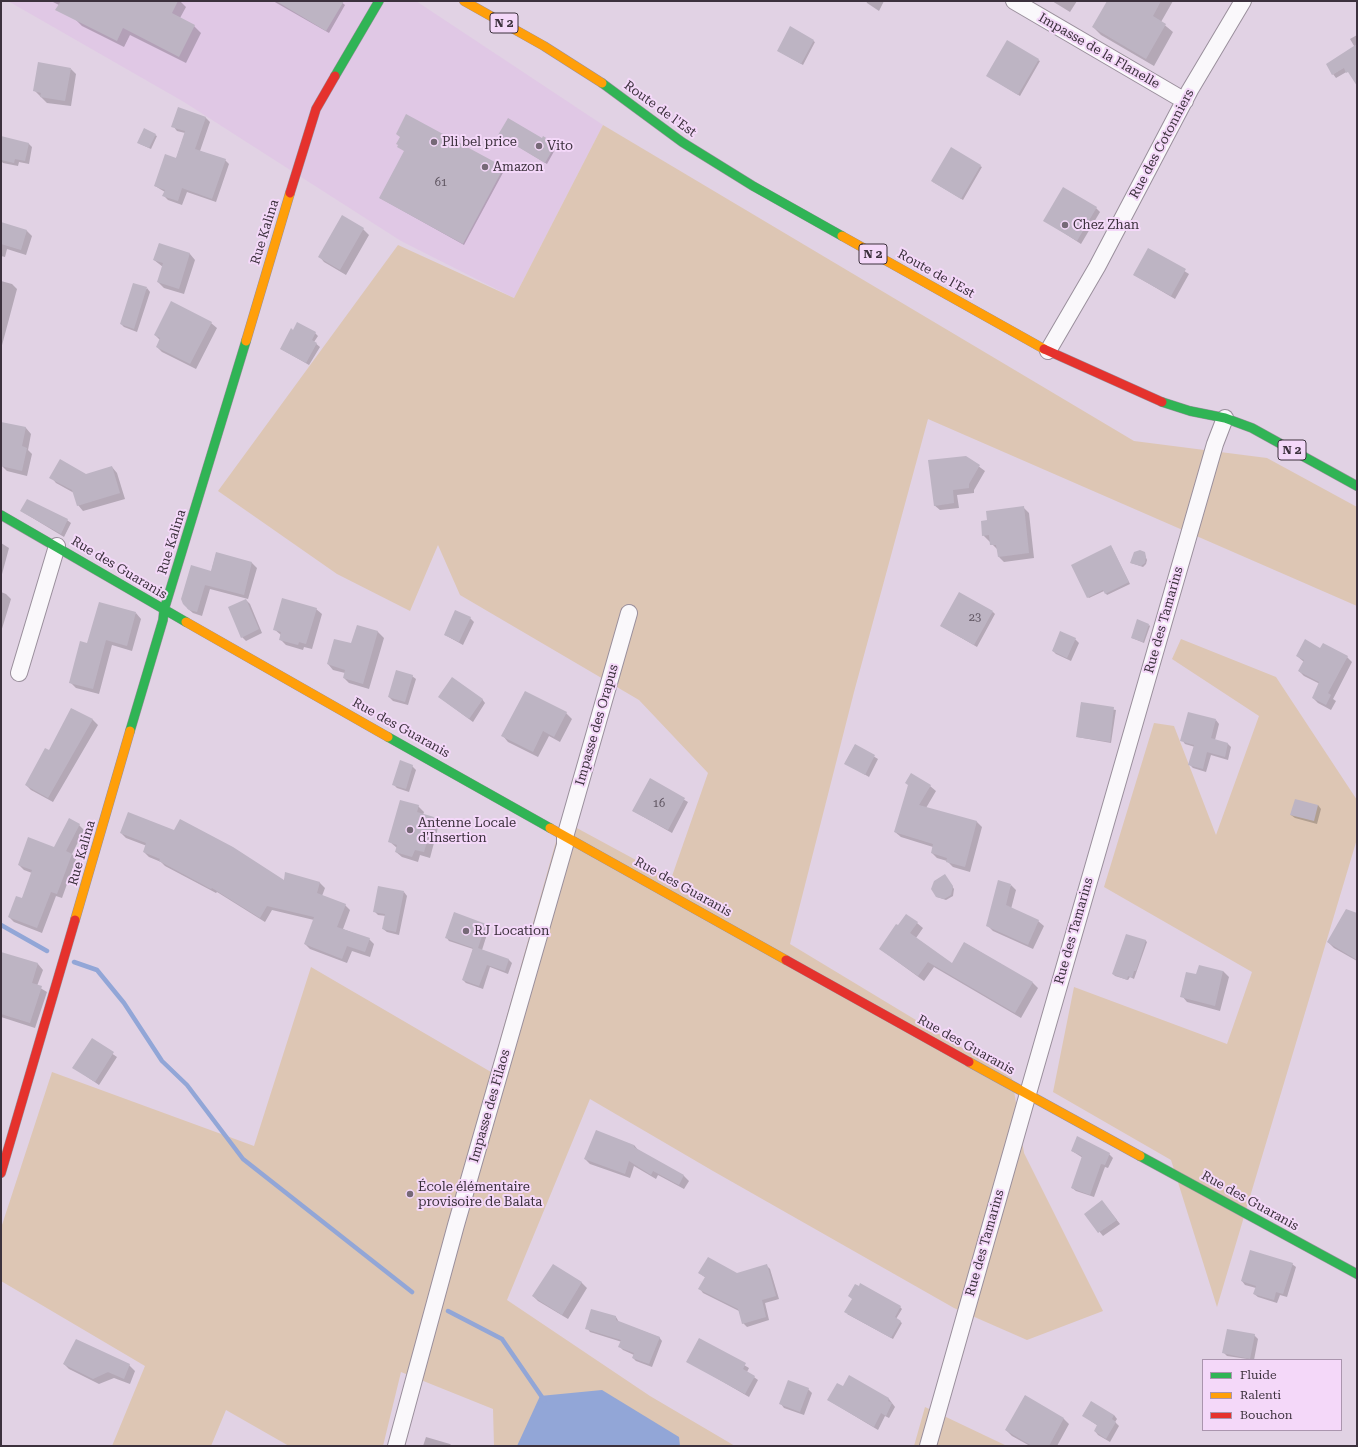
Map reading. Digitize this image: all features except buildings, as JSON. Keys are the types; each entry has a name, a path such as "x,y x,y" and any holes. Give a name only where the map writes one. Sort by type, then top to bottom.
{"street":[{"name":"Rue Kalina","path":"1,1173 156,643 164,610 316,109 378,1"},
{"name":"Route de l'Est","path":"464,1 544,46 603,84 682,142 753,186 1048,351 1150,398 1190,411 1225,418 1252,428 1357,486"},
{"name":"Impasse de la Flanelle","path":"1014,1 1185,100"},
{"name":"Rue des Cotonniers","path":"1048,351 1097,267 1185,100 1243,1"},
{"name":"Rue des Tamarins","path":"928,1446 1027,1094 1211,459 1225,418"},
{"name":"Rue des Guaranis","path":"1,515 57,546 164,610 565,836 1027,1094 1357,1274"},
{"path":"19,673 57,546"},
{"name":"Impasse des Orapus","path":"565,836 629,612"},
{"name":"Impasse des Filaos","path":"396,1446 456,1225 565,845 565,836"}],"shaded area":[{"path":"8,1 416,1 603,125 514,298 401,241 184,102"},
{"path":"603,125 1134,441 1267,458 1357,507 1357,606 928,419 854,692 790,944 1012,1078 1024,1153 1103,1311 1027,1340 954,1308 590,1099 507,1300 650,1396 735,1446 494,1446 493,1409 401,1372 383,1446 289,1446 226,1410 211,1446 112,1446 145,1366 1,1281 1,1228 52,1072 254,1146 311,967 491,1072 562,820 671,879 708,773 639,700 460,595 438,545 410,611 337,574 218,491 398,245 514,298"},
{"path":"1181,639 1276,677 1357,800 1357,839 1217,1307 1171,1160 1053,1092 1074,987 1227,1044 1252,972 1104,887 1154,723 1174,726 1216,835 1259,716 1172,659"},
{"path":"925,1407 1007,1446 914,1446"}],"water":[{"path":"602,1390 679,1437 680,1446 517,1446 540,1396"}],"waterway":[{"path":"1,925 47,951"},
{"path":"74,962 97,970 124,1003 162,1061 187,1085 243,1159 412,1292"},
{"path":"448,1311 502,1339 544,1400"}],"traffic: fast":[{"path":"335,76 379,1"},
{"path":"602,83 682,142 753,186 842,236"},
{"path":"130,731 163,620 164,610 246,341"},
{"path":"1162,402 1190,411 1225,418 1252,428 1357,486"},
{"path":"1,515 186,622"},
{"path":"388,737 550,828"},
{"path":"1140,1156 1357,1274"}],"traffic: slow":[{"path":"464,1 544,46 602,83"},
{"path":"246,341 290,193"},
{"path":"842,236 1044,349"},
{"path":"186,622 388,737"},
{"path":"75,920 130,731"},
{"path":"550,828 786,960"},
{"path":"969,1062 1140,1156"}],"traffic: jam":[{"path":"290,193 316,109 335,76"},
{"path":"1044,349 1162,402"},
{"path":"1,1173 75,920"},
{"path":"786,960 969,1062"}],"place":[{"name":"Pli bel price","path":"434,142"},
{"name":"Vito","path":"539,146"},
{"name":"Amazon","path":"485,167"},
{"name":"Chez Zhan","path":"1065,225"},
{"name":"Antenne Locale d'Insertion","path":"410,830"},
{"name":"RJ Location","path":"466,931"},
{"name":"École élémentaire provisoire de Balata","path":"410,1194"}]}
